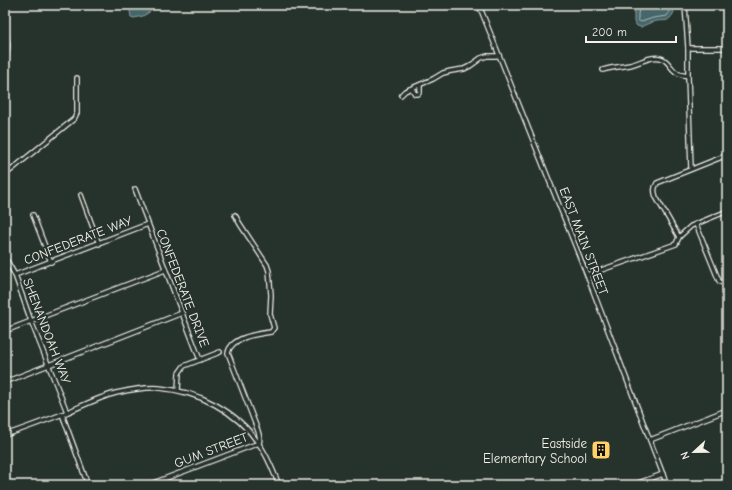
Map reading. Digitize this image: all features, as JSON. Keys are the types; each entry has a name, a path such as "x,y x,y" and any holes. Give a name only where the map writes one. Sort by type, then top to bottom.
{"street":[{"name":"EAST MAIN STREET","path":"479,5 587,275 667,485"},
{"path":"685,5 688,48 691,169"},
{"path":"5,32 8,47 5,62"},
{"path":"688,48 727,48"},
{"path":"401,95 405,91 443,74 464,69 486,56 499,56"},
{"path":"603,70 657,58 663,59 676,72 688,76"},
{"path":"5,175 74,119 77,113 77,78"},
{"path":"412,88 415,94 418,94 420,92 420,85"},
{"path":"679,237 656,197 654,192 657,183 727,155"},
{"name":"CONFEDERATE DRIVE","path":"135,189 200,360"},
{"path":"81,196 100,244"},
{"path":"587,275 676,244 679,237 691,226 725,212 727,213"},
{"path":"33,215 51,262"},
{"path":"235,215 265,261 269,271 271,294 270,314 274,328 271,332 254,334 243,339 232,345 228,351 258,431 260,438 259,443"},
{"name":"CONFEDERATE WAY","path":"15,275 100,244 148,224"},
{"path":"696,224 719,281 727,285"},
{"name":"SHENANDOAH WAY","path":"5,260 15,275 31,321 67,412"},
{"path":"5,331 165,270"},
{"path":"5,382 182,314"},
{"path":"178,390 179,372 184,366 220,352"},
{"path":"5,435 115,394 136,389 158,388 178,390 205,399 239,421 259,443 267,456 279,485"},
{"path":"650,440 727,410"},
{"path":"62,414 88,485"},
{"name":"GUM STREET","path":"148,485 259,443"},
{"path":"633,485 663,474"}],"water":[{"path":"129,5 149,5 151,11 143,16 134,18 131,17"},
{"path":"637,5 669,5 674,12 667,20 653,22 641,27 637,26 634,22 634,13"}],"place":[{"name":"Eastside Elementary School","path":"601,450"}]}
